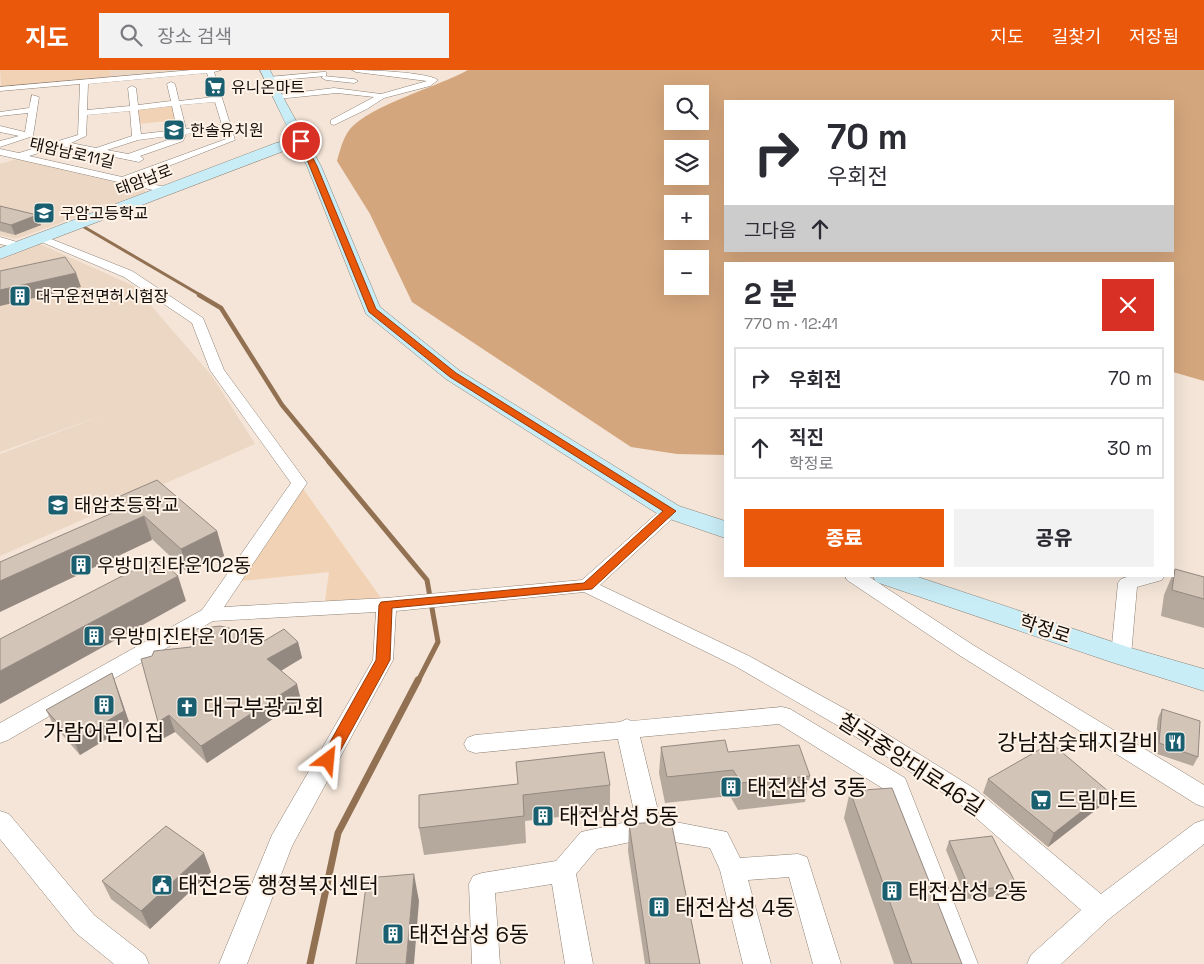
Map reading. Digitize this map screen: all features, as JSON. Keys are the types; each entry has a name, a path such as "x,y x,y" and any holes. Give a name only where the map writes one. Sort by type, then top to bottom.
{"main road":[{"path":"267,74 277,97 314,166 372,310 453,375 670,511 724,530"},
{"name":"태암남로","path":"0,254 281,146 301,141"},
{"name":"학정로","path":"889,577 1121,655 1204,680"}],"street":[{"path":"0,89 84,81 209,77 217,70"},
{"path":"341,100 380,96 427,84 434,80 356,70"},
{"path":"390,74 400,70"},
{"path":"267,74 324,74 363,82"},
{"path":"324,74 341,100"},
{"path":"123,180 231,140 219,99 209,77"},
{"path":"0,162 82,136 84,81"},
{"path":"129,157 180,139 182,132 171,84"},
{"path":"391,85 409,88"},
{"path":"122,88 135,87 134,108 137,137"},
{"name":"태암남로11길","path":"29,136 34,110 31,97 45,96"},
{"path":"277,97 341,100 370,105 380,96"},
{"path":"82,113 219,99"},
{"path":"334,122 341,100"},
{"name":"태암남로11길","path":"0,114 34,110"},
{"path":"97,150 137,137 227,127"},
{"name":"태암남로11길","path":"0,129 29,136"},
{"name":"태암남로11길","path":"0,144 29,136"},
{"path":"61,143 164,165"},
{"name":"태암남로11길","path":"0,152 166,190"},
{"path":"0,734 209,615 299,483 217,370 198,321 128,274 41,238"},
{"path":"0,240 20,246"},
{"path":"209,615 386,605 588,586 670,511"},
{"path":"856,577 966,650 1204,797"},
{"path":"1121,655 1128,583 1151,577"},
{"name":"칠곡중앙대로46길","path":"588,586 742,661 850,722 968,796 1100,910"},
{"path":"234,964 281,843 383,660 386,605"},
{"path":"475,744 782,714 897,785 964,964"},
{"path":"627,728 650,828"},
{"path":"0,821 85,924 135,964"},
{"path":"486,964 482,884 563,872 590,840 650,828 718,839 733,870 757,964"},
{"path":"1041,964 1100,910 1204,830"},
{"path":"733,870 798,865 827,964"},
{"path":"563,872 579,964"}],"shaded area":[{"path":"0,70 110,70 111,77 1,87"},
{"path":"110,70 190,70 111,77"},
{"path":"468,70 1204,70 1204,381 1174,372 1174,262 724,262 724,455 677,454 631,447 412,302 370,214 337,161 345,136 350,129 373,112"},
{"path":"172,104 177,120 138,124 136,108"},
{"name":"구암고등학교","path":"16,159 144,189 146,192 16,239 0,235 0,164"},
{"path":"40,244 134,286 212,376 255,444 0,556 0,454 109,413 0,452 0,260"},
{"path":"299,483 386,605 324,608 329,572 232,582"}],"building":[{"path":"0,206 37,215 11,225 0,222"},
{"path":"65,257 76,273 0,290 0,271"},
{"path":"157,480 217,531 181,549 144,516 0,581 0,562 126,507 116,498"},
{"path":"157,558 178,576 0,671 0,639"},
{"path":"1175,569 1204,577 1204,599 1172,590"},
{"path":"220,626 242,631 264,641 284,629 298,642 267,659 297,684 201,746 169,715 158,722 141,659 152,656 154,651 191,647 196,629"},
{"path":"112,673 124,711 74,741 46,710"},
{"name":"강남참숯돼지갈비","path":"1162,709 1200,721 1198,757 1159,743"},
{"path":"725,740 728,752 799,745 810,776 741,783 733,770 667,777 661,747"},
{"name":"드림마트","path":"1051,743 1108,791 1054,833 988,779"},
{"path":"604,752 610,785 523,795 524,816 419,828 419,795 518,784 516,762"},
{"path":"892,788 962,964 912,964 850,791"},
{"name":"태전삼성 4동","path":"671,821 700,964 650,964 629,824"},
{"path":"166,826 204,853 141,911 102,881"},
{"path":"992,836 1017,886 970,890 949,841"},
{"path":"414,874 406,964 356,964 367,878"}],"waterway":[{"path":"84,227 202,296"},
{"path":"199,295 221,308 282,405 330,463"},
{"path":"329,462 427,580 438,642 418,681"},
{"path":"310,964 338,833 418,680"}],"place":[{"name":"유니온마트","path":"215,87"},
{"name":"한솔유치원","path":"174,130"},
{"name":"구암고등학교","path":"44,213"},
{"name":"대구운전면허시험장","path":"20,296"},
{"name":"태암초등학교","path":"58,505"},
{"name":"우방미진타운102동","path":"81,565"},
{"name":"우방미진타운 101동","path":"94,636"},
{"name":"가람어린이집","path":"104,705"},
{"name":"대구부광교회","path":"187,707"},
{"name":"강남참숯돼지갈비","path":"1175,742"},
{"name":"태전삼성 3동","path":"731,787"},
{"name":"드림마트","path":"1041,800"},
{"name":"태전삼성 5동","path":"543,816"},
{"name":"태전2동 행정복지센터","path":"162,885"},
{"name":"태전삼성 2동","path":"892,891"},
{"name":"태전삼성 4동","path":"659,907"},
{"name":"태전삼성 6동","path":"393,934"}],"route":[{"path":"301,141 314,166 372,310 453,375 670,511 588,586 386,605 383,660 328,760"}]}
